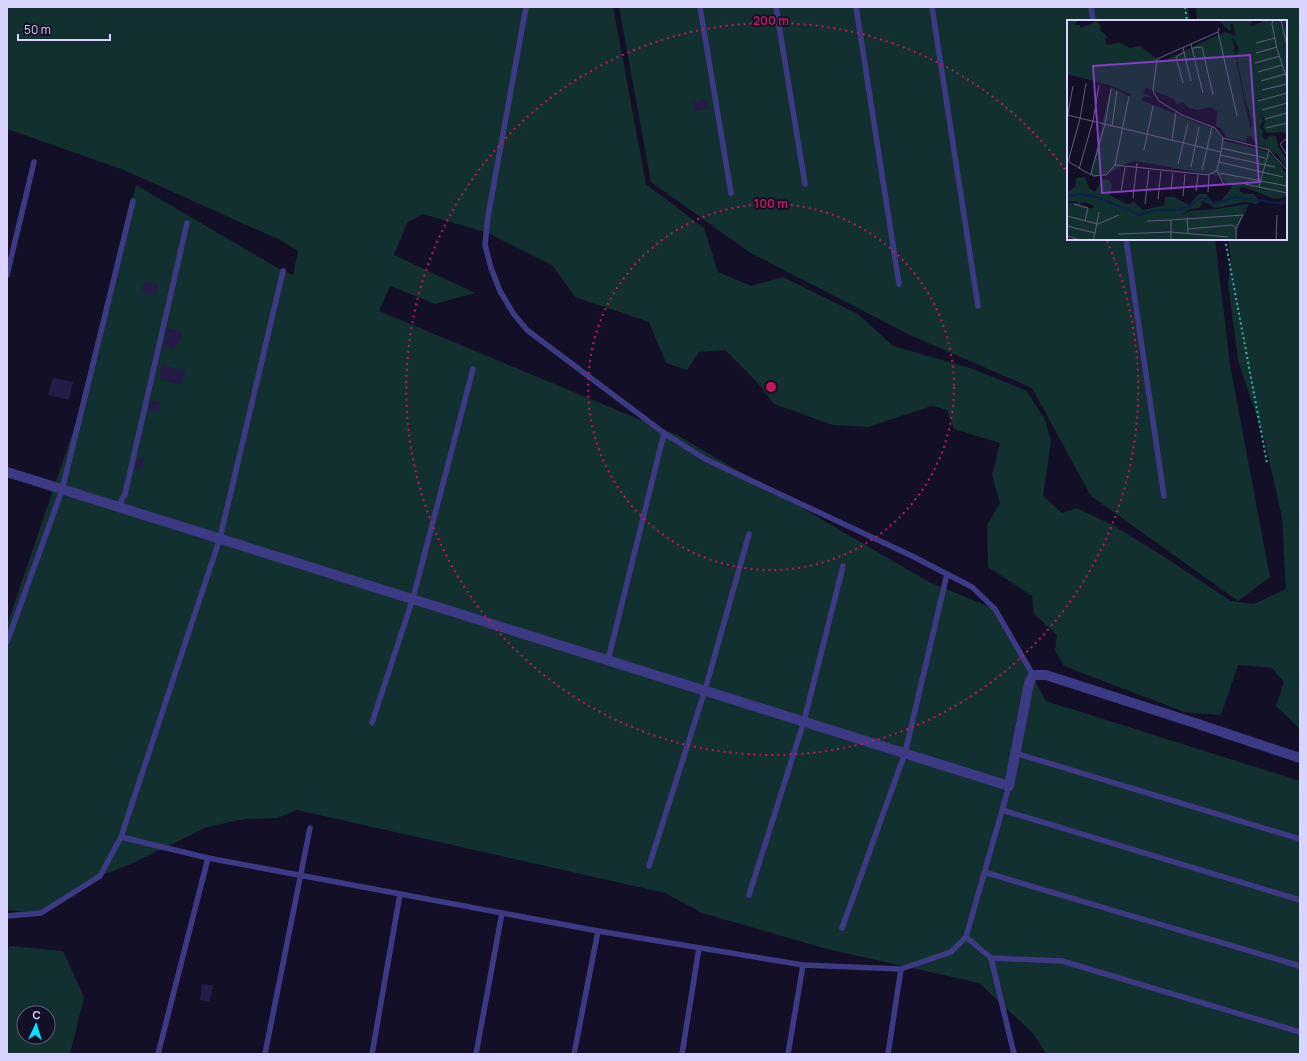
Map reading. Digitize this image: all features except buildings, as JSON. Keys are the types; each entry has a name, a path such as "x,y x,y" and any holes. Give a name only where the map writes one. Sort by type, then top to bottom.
{"street":[{"path":"7,472 1009,786 1029,683 1033,675 1046,675 1300,758"}],"lane":[{"path":"526,7 488,216 485,245 490,268 500,291 513,314 527,330 664,432 705,459 972,587 995,609 1033,675"},
{"path":"700,7 731,192"},
{"path":"776,7 805,184"},
{"path":"856,7 899,284"},
{"path":"932,7 978,306"},
{"path":"1091,7 1094,20"},
{"path":"7,275 34,162"},
{"path":"7,642 62,490 133,201"},
{"path":"118,507 125,494 187,224"},
{"path":"1126,240 1164,496"},
{"path":"7,916 41,913 100,876 121,837 220,538 283,271"},
{"path":"372,723 413,598 473,369"},
{"path":"608,660 664,432"},
{"path":"649,866 705,690 749,534"},
{"path":"749,895 804,721 843,566"},
{"path":"842,928 905,753 947,574"},
{"path":"1015,753 1300,839"},
{"path":"121,837 208,858 598,931 802,965 901,969 951,952 966,936 1009,786"},
{"path":"1002,810 1300,900"},
{"path":"265,1054 310,828"},
{"path":"158,1054 208,858"},
{"path":"984,872 1300,966"},
{"path":"372,1054 400,894"},
{"path":"476,1054 502,913"},
{"path":"574,1054 598,931"},
{"path":"966,936 991,958 1014,1054"},
{"path":"682,1054 699,948"},
{"path":"991,958 1062,961 1300,1032"},
{"path":"788,1054 802,965"},
{"path":"888,1054 901,969"}],"path":[{"path":"1185,7 1187,20"},
{"path":"1225,240 1267,464"}],"green space":[{"path":"7,7 613,7 646,184 704,228 718,272 751,286 783,277 858,314 893,346 970,368 1027,391 1045,420 1051,441 1043,496 1062,513 1076,508 1111,524 1231,601 1254,604 1286,589 1282,517 1265,442 1238,360 1228,284 1231,257 1228,240 1287,240 1287,20 1197,20 1196,7 1300,7 1300,729 1276,706 1284,682 1272,668 1238,665 1221,715 1184,712 1064,666 1055,650 1057,635 1034,614 1032,596 988,567 987,525 1000,503 992,475 1000,443 954,429 947,410 932,406 868,427 833,425 774,404 756,381 725,350 699,352 687,370 666,363 649,322 575,297 552,265 488,233 423,214 407,223 394,255 475,293 435,304 390,286 379,311 677,435 929,582 995,609 1046,701 1300,781 1300,1054 1046,1054 1033,1033 979,983 827,949 702,913 665,893 297,810 277,818 245,819 207,827 131,864 100,876 41,913 7,910 7,625 85,396 136,185 283,271 293,275 298,251 280,240 124,170 7,129"},
{"path":"619,7 1188,7 1190,20 1067,20 1067,240 1215,240 1230,365 1270,577 1238,601 1091,496 1032,388 912,336 749,252 651,182"},
{"path":"10,946 63,951 84,997 70,1054 7,1054 7,952"}]}
